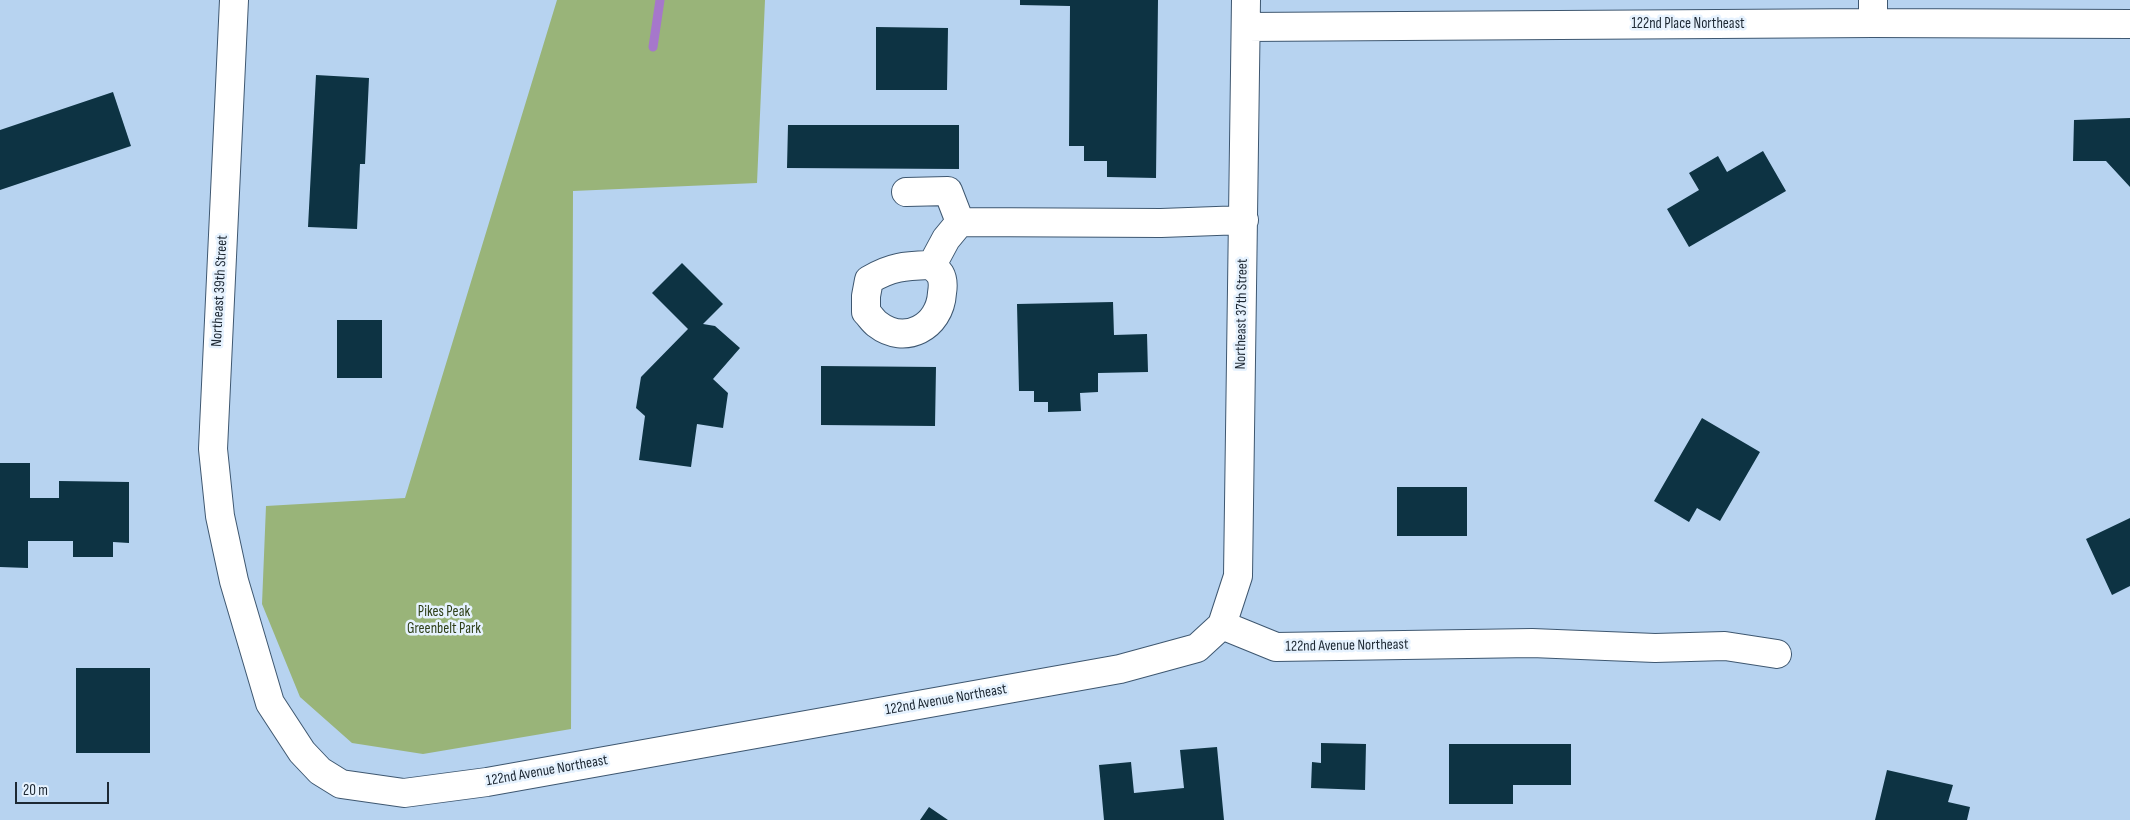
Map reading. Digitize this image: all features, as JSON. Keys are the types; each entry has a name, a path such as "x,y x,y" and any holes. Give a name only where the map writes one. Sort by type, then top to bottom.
{"street":[{"name":"Northeast 39th Street","path":"234,0 212,449 220,516 234,581"},
{"name":"Northeast 37th Street","path":"1222,625 1238,576 1246,0"},
{"name":"122nd Place Northeast","path":"1246,27 1873,12 2130,24"},
{"path":"906,192 948,191 960,222"},
{"path":"960,222 1161,223 1244,220"},
{"path":"932,265 946,239 960,222"},
{"name":"122nd Avenue Northeast","path":"234,581 270,704 302,752 320,771 341,784 404,793 487,782 1120,669 1196,648 1222,625 1276,647 1532,643 1655,648 1725,646 1776,654"}],"green space":[{"name":"Pikes Peak Greenbelt Park","path":"557,0 765,0 757,183 573,191 571,729 423,754 352,743 300,697 262,604 266,506 405,498"}],"building":[{"path":"1020,0 1158,0 1156,178 1107,177 1107,161 1084,161 1084,146 1069,146 1070,6 1020,5"},
{"path":"876,27 948,28 947,90 876,90"},
{"path":"316,75 369,78 365,164 360,164 357,229 308,227"},
{"path":"113,92 131,146 0,190 0,130"},
{"path":"2130,118 2130,187 2106,161 2073,161 2074,120"},
{"path":"788,125 959,125 959,169 787,168"},
{"path":"1763,151 1786,191 1689,247 1667,209 1699,190 1689,173 1718,156 1727,172"},
{"path":"682,263 723,304 703,324 715,326 740,348 713,379 728,393 723,428 697,424 691,467 639,460 645,416 636,408 641,377 688,329 652,293"},
{"path":"1113,302 1114,335 1147,334 1148,372 1098,373 1098,392 1080,393 1081,411 1048,412 1048,402 1034,402 1034,391 1019,391 1017,304"},
{"path":"337,320 382,320 382,378 337,378"},
{"path":"821,366 936,367 935,426 821,425"},
{"path":"1702,418 1760,452 1720,521 1697,508 1689,522 1654,501"},
{"path":"0,463 30,463 30,498 59,498 59,481 129,482 129,543 113,542 113,557 73,557 73,541 28,541 28,568 0,567"},
{"path":"1397,487 1467,487 1467,536 1397,536"},
{"path":"2130,518 2130,586 2112,595 2086,539"},
{"path":"76,668 150,668 150,753 76,753"},
{"path":"1321,743 1366,744 1365,790 1311,788 1312,762 1321,763"},
{"path":"1449,744 1571,744 1571,785 1513,785 1513,804 1449,804"},
{"path":"1217,747 1224,820 1104,820 1099,765 1131,762 1134,793 1184,788 1180,750"},
{"path":"1887,770 1953,785 1948,802 1970,807 1967,820 1875,820"},
{"path":"929,807 948,820 920,820"}],"waterway":[{"path":"653,47 660,0"}]}
